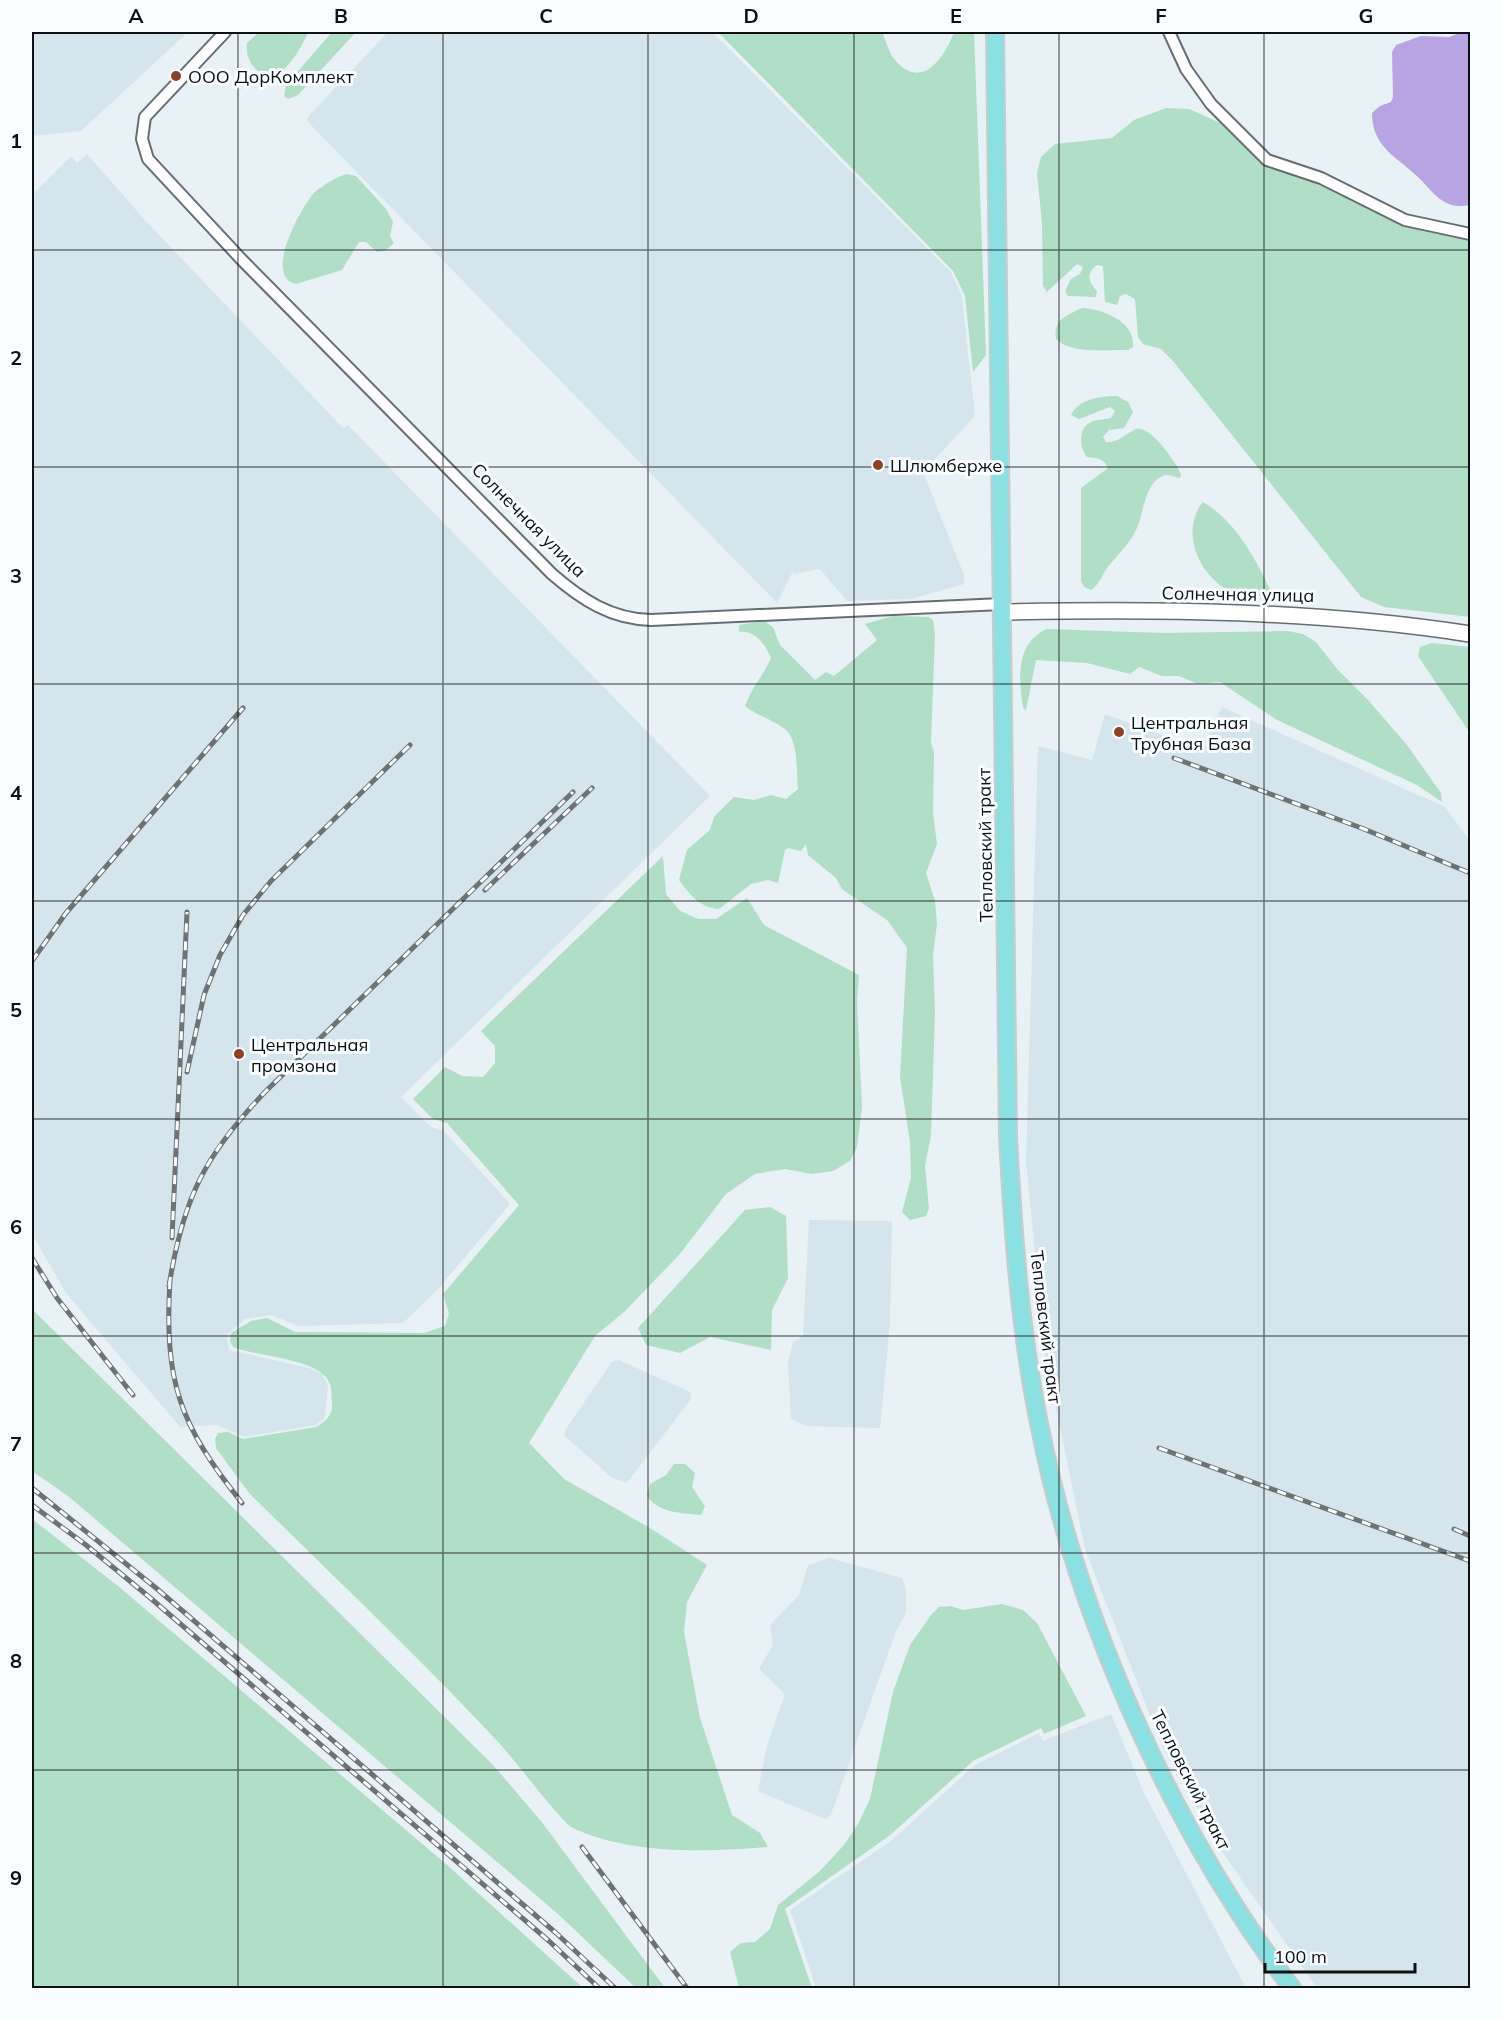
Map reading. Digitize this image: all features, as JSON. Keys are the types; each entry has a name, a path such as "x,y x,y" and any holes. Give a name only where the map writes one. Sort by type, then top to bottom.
{"main road":[{"name":"Тепловский тракт","path":"995,32 1008,1136 1018,1269 1040,1430 1054,1490 1082,1582 1144,1736 1210,1863 1292,1989"}],"street":[{"name":"Солнечная улица","path":"225,32 145,117 142,145 152,165 552,574 577,595 600,609 628,618 651,620 1003,608 1309,615 1374,620 1470,634"},
{"path":"1168,32 1186,69 1210,104 1267,160 1322,178 1405,220 1470,234"}],"shaded area":[{"path":"32,32 188,32 81,131 32,136"},
{"path":"388,32 712,32 951,272 962,297 975,416 923,472 964,575 964,584 911,599 847,601 820,569 794,574 793,571 777,603 309,123 307,118"},
{"path":"1470,32 1470,205 1461,206 1441,200 1388,151 1376,135 1372,113 1380,106 1391,102 1393,97 1392,52 1396,45 1421,36 1449,37"},
{"path":"87,154 143,218 343,428 348,425 710,796 401,1097 431,1127 444,1131 510,1204 438,1289 403,1323 298,1326 272,1315 245,1319 227,1335 229,1350 309,1368 322,1374 328,1385 325,1417 316,1425 244,1437 217,1425 180,1427 66,1293 32,1234 32,195 71,156 77,163"},
{"path":"1222,707 1445,807 1470,841 1470,1988 1317,1988 1218,1846 1162,1746 1085,1549 1045,1354 1026,1161 1038,746 1092,760 1105,714 1202,750"},
{"path":"809,1220 892,1221 890,1323 880,1428 806,1426 791,1418 788,1363 793,1342 803,1336"},
{"path":"619,1360 690,1392 691,1399 627,1483 611,1477 565,1436 565,1430 612,1362"},
{"path":"829,1558 902,1578 906,1589 906,1613 896,1631 830,1817 825,1819 758,1791 767,1745 785,1694 759,1669 773,1645 770,1625 799,1595 808,1565"},
{"path":"1111,1714 1144,1793 1246,1988 816,1988 790,1910 891,1841 975,1765 1039,1733 1043,1741"}],"green space":[{"path":"259,32 309,32 288,66 268,78 255,68 247,55 247,43"},
{"path":"332,32 356,32 298,95 288,99 284,96 286,85"},
{"path":"718,32 882,32 896,61 915,73 923,72 939,60 954,32 974,32 986,355 973,372 965,296 953,271"},
{"path":"1166,108 1189,109 1225,125 1262,163 1309,180 1389,219 1417,229 1470,240 1470,617 1384,607 1361,597 1173,361 1161,349 1143,344 1138,337 1135,299 1126,294 1120,296 1117,305 1105,302 1103,266 1097,265 1090,274 1090,281 1097,291 1096,297 1068,296 1065,291 1071,279 1080,274 1083,267 1077,264 1047,292 1043,286 1042,223 1037,173 1041,157 1055,144 1112,138 1134,120"},
{"path":"346,174 356,176 386,209 393,222 390,236 394,243 386,250 377,252 366,242 359,242 342,270 296,284 287,279 283,269 287,242 293,227 314,193 329,182"},
{"path":"1082,308 1108,314 1124,324 1133,338 1133,347 1128,350 1080,349 1063,344 1056,339 1057,327 1062,319"},
{"path":"1117,396 1128,402 1133,412 1124,428 1109,430 1103,437 1106,442 1114,441 1136,429 1141,429 1148,432 1162,445 1181,474 1180,478 1167,475 1154,483 1149,490 1139,524 1133,535 1091,590 1084,587 1081,581 1081,488 1108,468 1102,460 1087,457 1082,449 1081,438 1087,425 1093,421 1111,418 1115,411 1110,407 1079,419 1071,415 1079,405 1085,402"},
{"path":"1203,502 1225,519 1242,540 1264,577 1270,589 1269,593 1251,596 1234,593 1218,584 1206,570 1197,554 1193,536 1194,518"},
{"path":"893,616 929,617 933,620 935,634 931,743 934,752 933,813 937,844 926,873 935,901 937,924 933,955 935,1012 931,1136 925,1166 929,1208 926,1216 910,1220 902,1212 911,1178 910,1142 900,1077 907,948 888,921 842,889 836,878 808,855 806,844 801,851 788,848 785,850 778,883 768,880 751,884 719,909 706,906 691,896 679,880 687,850 710,830 714,817 734,797 754,800 771,795 786,799 798,789 795,750 790,735 782,727 745,706 771,658 759,639 750,633 739,632 739,625 764,621 773,627 780,645 815,680 826,672 834,676 877,640 865,624"},
{"path":"1047,629 1164,633 1288,631 1303,634 1316,642 1337,669 1369,701 1407,745 1441,793 1442,802 1417,785 1277,720 1220,682 1198,684 1179,676 1162,676 1139,667 1130,674 1087,663 1036,660 1026,710 1023,708 1020,674 1024,653 1029,643"},
{"path":"1432,643 1470,647 1470,733 1418,656 1420,647"},
{"path":"663,856 666,894 680,911 698,919 716,919 747,898 764,925 859,975 857,1002 862,1107 857,1147 850,1161 833,1171 811,1174 785,1169 755,1174 726,1194 679,1255 624,1312 595,1336 529,1443 564,1479 650,1528 707,1565 687,1602 684,1632 700,1718 732,1815 760,1833 768,1847 694,1850 642,1847 617,1843 571,1827 470,1712 249,1493 216,1448 215,1439 218,1433 228,1432 243,1439 316,1427 326,1420 332,1411 331,1388 324,1375 302,1364 233,1347 230,1341 231,1333 251,1321 267,1318 295,1332 424,1333 445,1326 449,1313 443,1294 519,1205 447,1123 433,1119 413,1099 445,1067 462,1076 483,1077 495,1063 495,1046 481,1031"},
{"path":"770,1207 786,1216 788,1278 772,1310 771,1350 710,1337 680,1353 646,1345 638,1328 745,1210"},
{"path":"32,1309 493,1765 541,1821 665,1988 636,1988 558,1914 68,1496 32,1471"},
{"path":"674,1464 685,1464 695,1473 692,1487 705,1506 701,1515 664,1509 657,1506 647,1496 650,1484 666,1475"},
{"path":"32,1519 118,1586 446,1864 583,1988 32,1988"},
{"path":"1002,1604 1023,1610 1037,1623 1086,1716 1044,1734 1041,1728 973,1761 889,1836 785,1909 812,1988 739,1988 730,1952 741,1943 755,1942 770,1929 778,1905 820,1871 844,1845 858,1824 870,1799 893,1692 910,1645 939,1607 951,1606 963,1610"}],"railway":[{"path":"32,961 66,913 243,708"},
{"path":"187,1072 204,995 220,955 243,915 271,881 410,745"},
{"path":"1174,758 1364,829 1470,873"},
{"path":"485,890 592,788"},
{"path":"169,1286 181,1228 189,1203 199,1180 226,1137 265,1092 573,792"},
{"path":"172,1238 187,912"},
{"path":"32,1258 57,1298 133,1395"},
{"path":"170,1280 170,1347 180,1400 203,1449 242,1503"},
{"path":"1159,1448 1470,1561"},
{"path":"32,1488 156,1588 556,1933 615,1988"},
{"path":"32,1505 86,1545 148,1596 549,1941 599,1988"},
{"path":"1454,1529 1470,1536"},
{"path":"582,1847 687,1988"}],"place":[{"name":"ООО ДорКомплект","path":"176,76"},
{"name":"Шлюмберже","path":"878,465"},
{"name":"Центральная Трубная База","path":"1119,732"},
{"name":"Центральная промзона","path":"239,1054"}]}
